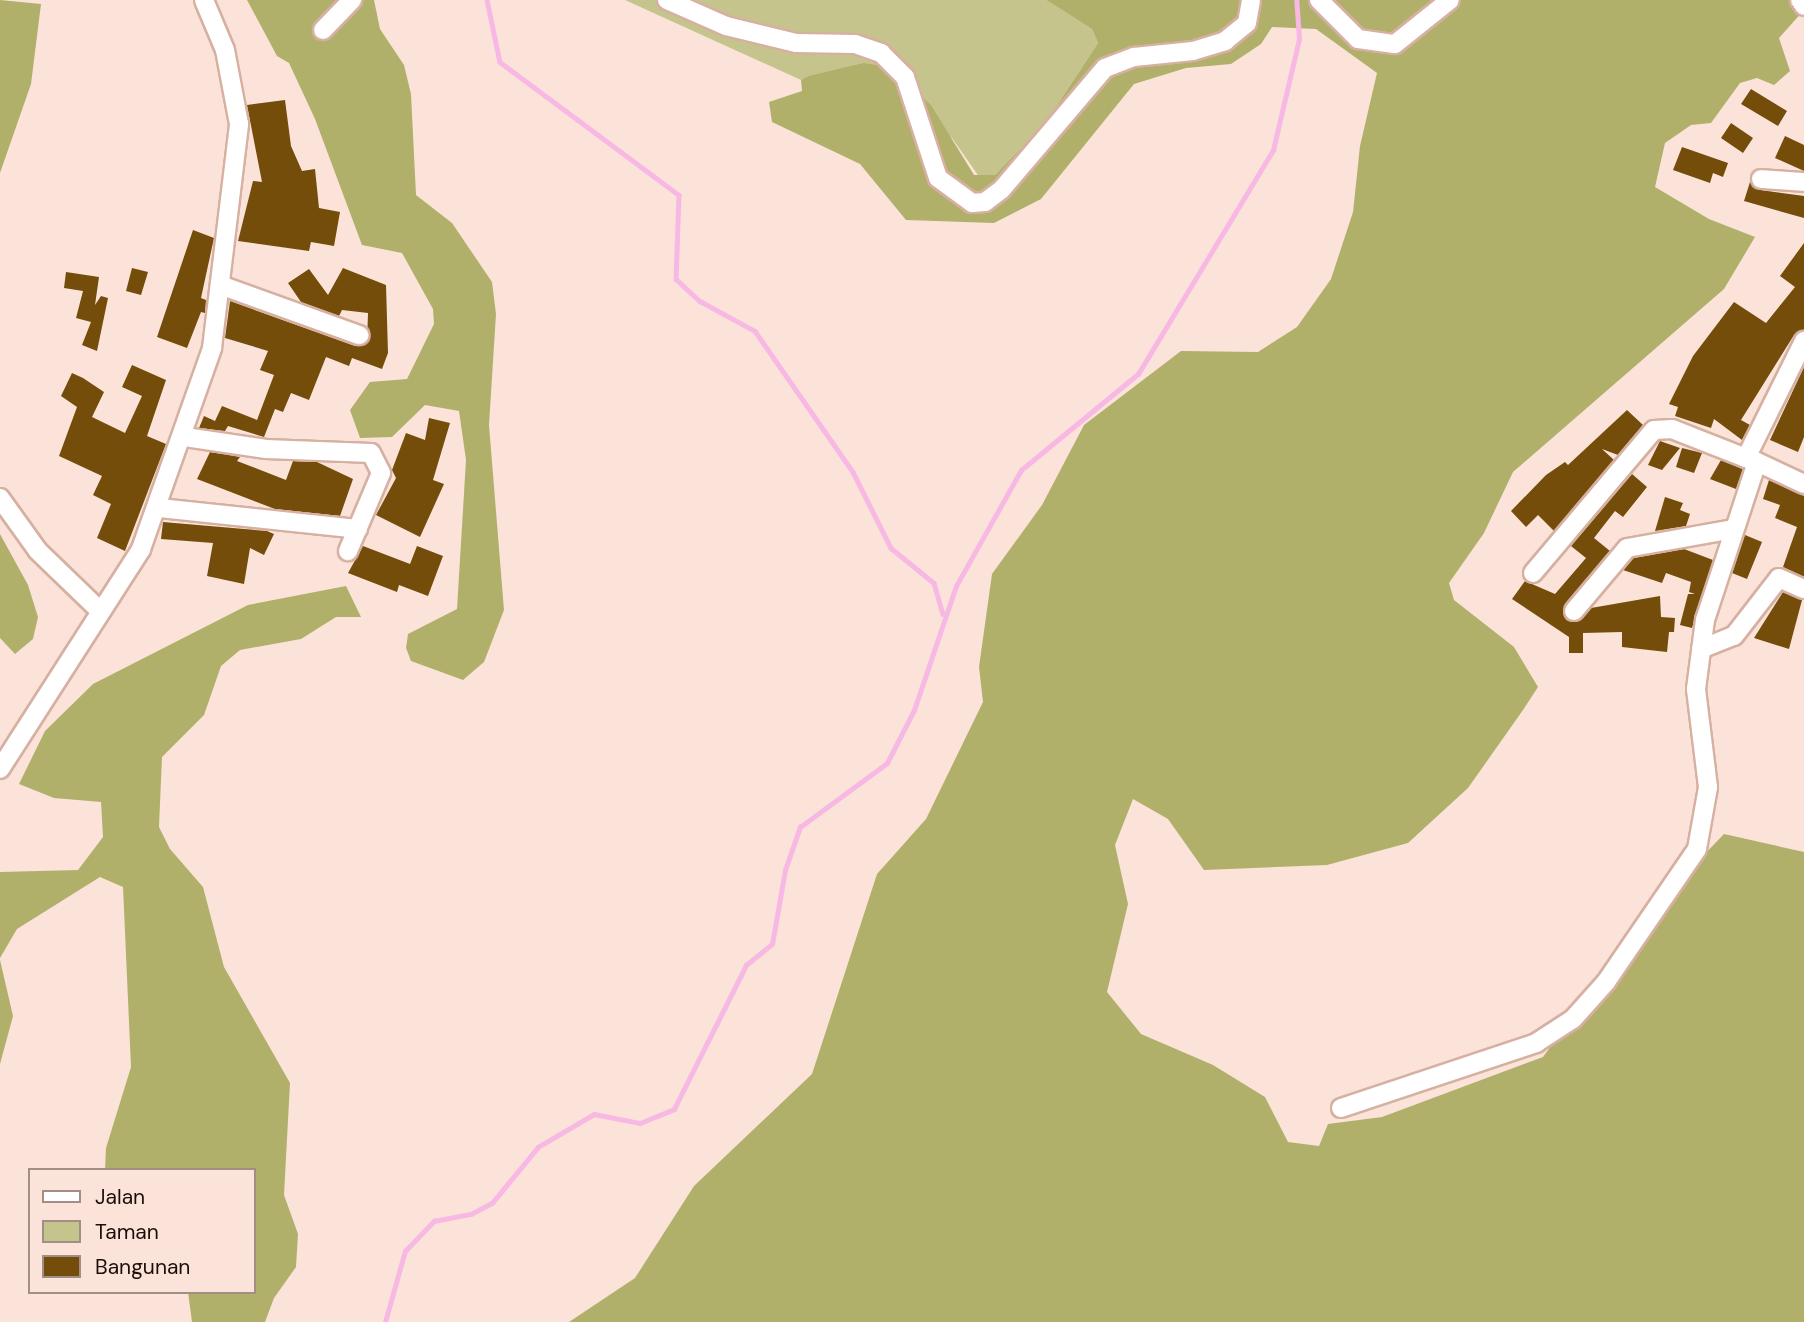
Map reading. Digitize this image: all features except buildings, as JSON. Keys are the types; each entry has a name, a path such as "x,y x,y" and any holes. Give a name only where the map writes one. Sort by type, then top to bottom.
{"street":[{"path":"0,769 99,610 141,549 185,437 212,348 223,286 239,124 225,50 204,0"},
{"path":"323,30 352,0"},
{"path":"667,0 726,26 796,43 855,44 881,53 905,77 938,178 957,197 979,203 1002,189 1105,68 1134,57 1193,51 1225,41 1247,23 1251,0"},
{"path":"1318,0 1358,39 1395,44 1450,0"},
{"path":"1800,0 1804,6"},
{"path":"1761,179 1804,182"},
{"path":"223,286 359,335"},
{"path":"1341,1108 1536,1043 1573,1019 1606,982 1702,839 1708,787 1696,689 1701,649 1752,460 1804,341"},
{"path":"1533,573 1654,430 1672,429 1752,460 1804,484"},
{"path":"185,437 266,449 371,453 382,473 348,551"},
{"path":"0,498 38,551 99,610"},
{"path":"159,508 358,528"},
{"path":"1574,611 1627,548 1734,529"},
{"path":"1701,649 1734,636 1779,578 1804,589"}],"green space":[{"path":"625,0 1046,0 1092,29 1098,43 1046,122 995,175 980,178 952,138 863,63 801,80"}],"shaded area":[{"path":"0,0 41,4 31,84 0,173"},
{"path":"247,0 374,0 380,29 404,65 411,94 416,195 452,223 492,282 496,314 489,425 504,610 484,662 463,680 411,661 406,648 408,634 457,609 466,460 459,411 425,405 392,437 360,438 350,410 370,382 407,379 434,324 433,309 402,253 362,245 315,119 289,63 277,56"},
{"path":"1046,0 1804,0 1804,10 1779,38 1790,71 1774,85 1757,78 1740,83 1711,123 1691,125 1665,143 1655,187 1709,219 1755,237 1724,289 1513,472 1484,533 1449,583 1454,600 1514,647 1538,687 1523,710 1468,788 1408,843 1327,865 1204,870 1168,819 1133,799 1115,845 1128,904 1107,992 1141,1034 1213,1065 1265,1097 1288,1142 1319,1146 1328,1124 1382,1117 1543,1057 1648,913 1724,834 1804,852 1804,1322 569,1322 635,1278 694,1186 812,1074 877,874 926,819 983,702 979,667 992,574 1042,505 1084,425 1181,351 1258,352 1297,327 1331,279 1353,212 1360,146 1377,73 1316,29 1272,27 1261,44 1231,64 1186,68 1134,84 1041,199 994,223 906,220 860,164 772,122 769,102 802,91 801,80 809,76 863,63 889,67 931,105 974,175 995,175 1046,122 1098,43 1092,29"},
{"path":"0,534 28,585 38,617 33,639 15,654 0,638"},
{"path":"346,586 361,617 336,617 301,639 240,650 221,666 204,715 162,757 159,827 170,849 203,887 224,967 290,1083 284,1195 298,1234 296,1267 274,1298 265,1322 192,1322 188,1294 256,1294 256,1168 105,1168 106,1148 131,1067 123,887 100,877 17,929 0,958 0,872 78,870 103,837 101,802 54,798 19,784 45,731 93,684 248,605"},
{"path":"0,960 13,1016 0,1064"}],"waterway":[{"path":"487,0 500,62 679,195 676,279 700,301 755,331 853,472 891,548 934,583 943,614"},
{"path":"385,1322 405,1251 434,1221 471,1214 492,1203 538,1147 594,1114 640,1123 674,1109 746,965 772,944 785,870 800,827 887,763 914,710 956,586 1021,470 1138,374 1273,150 1299,39 1296,0"}]}
